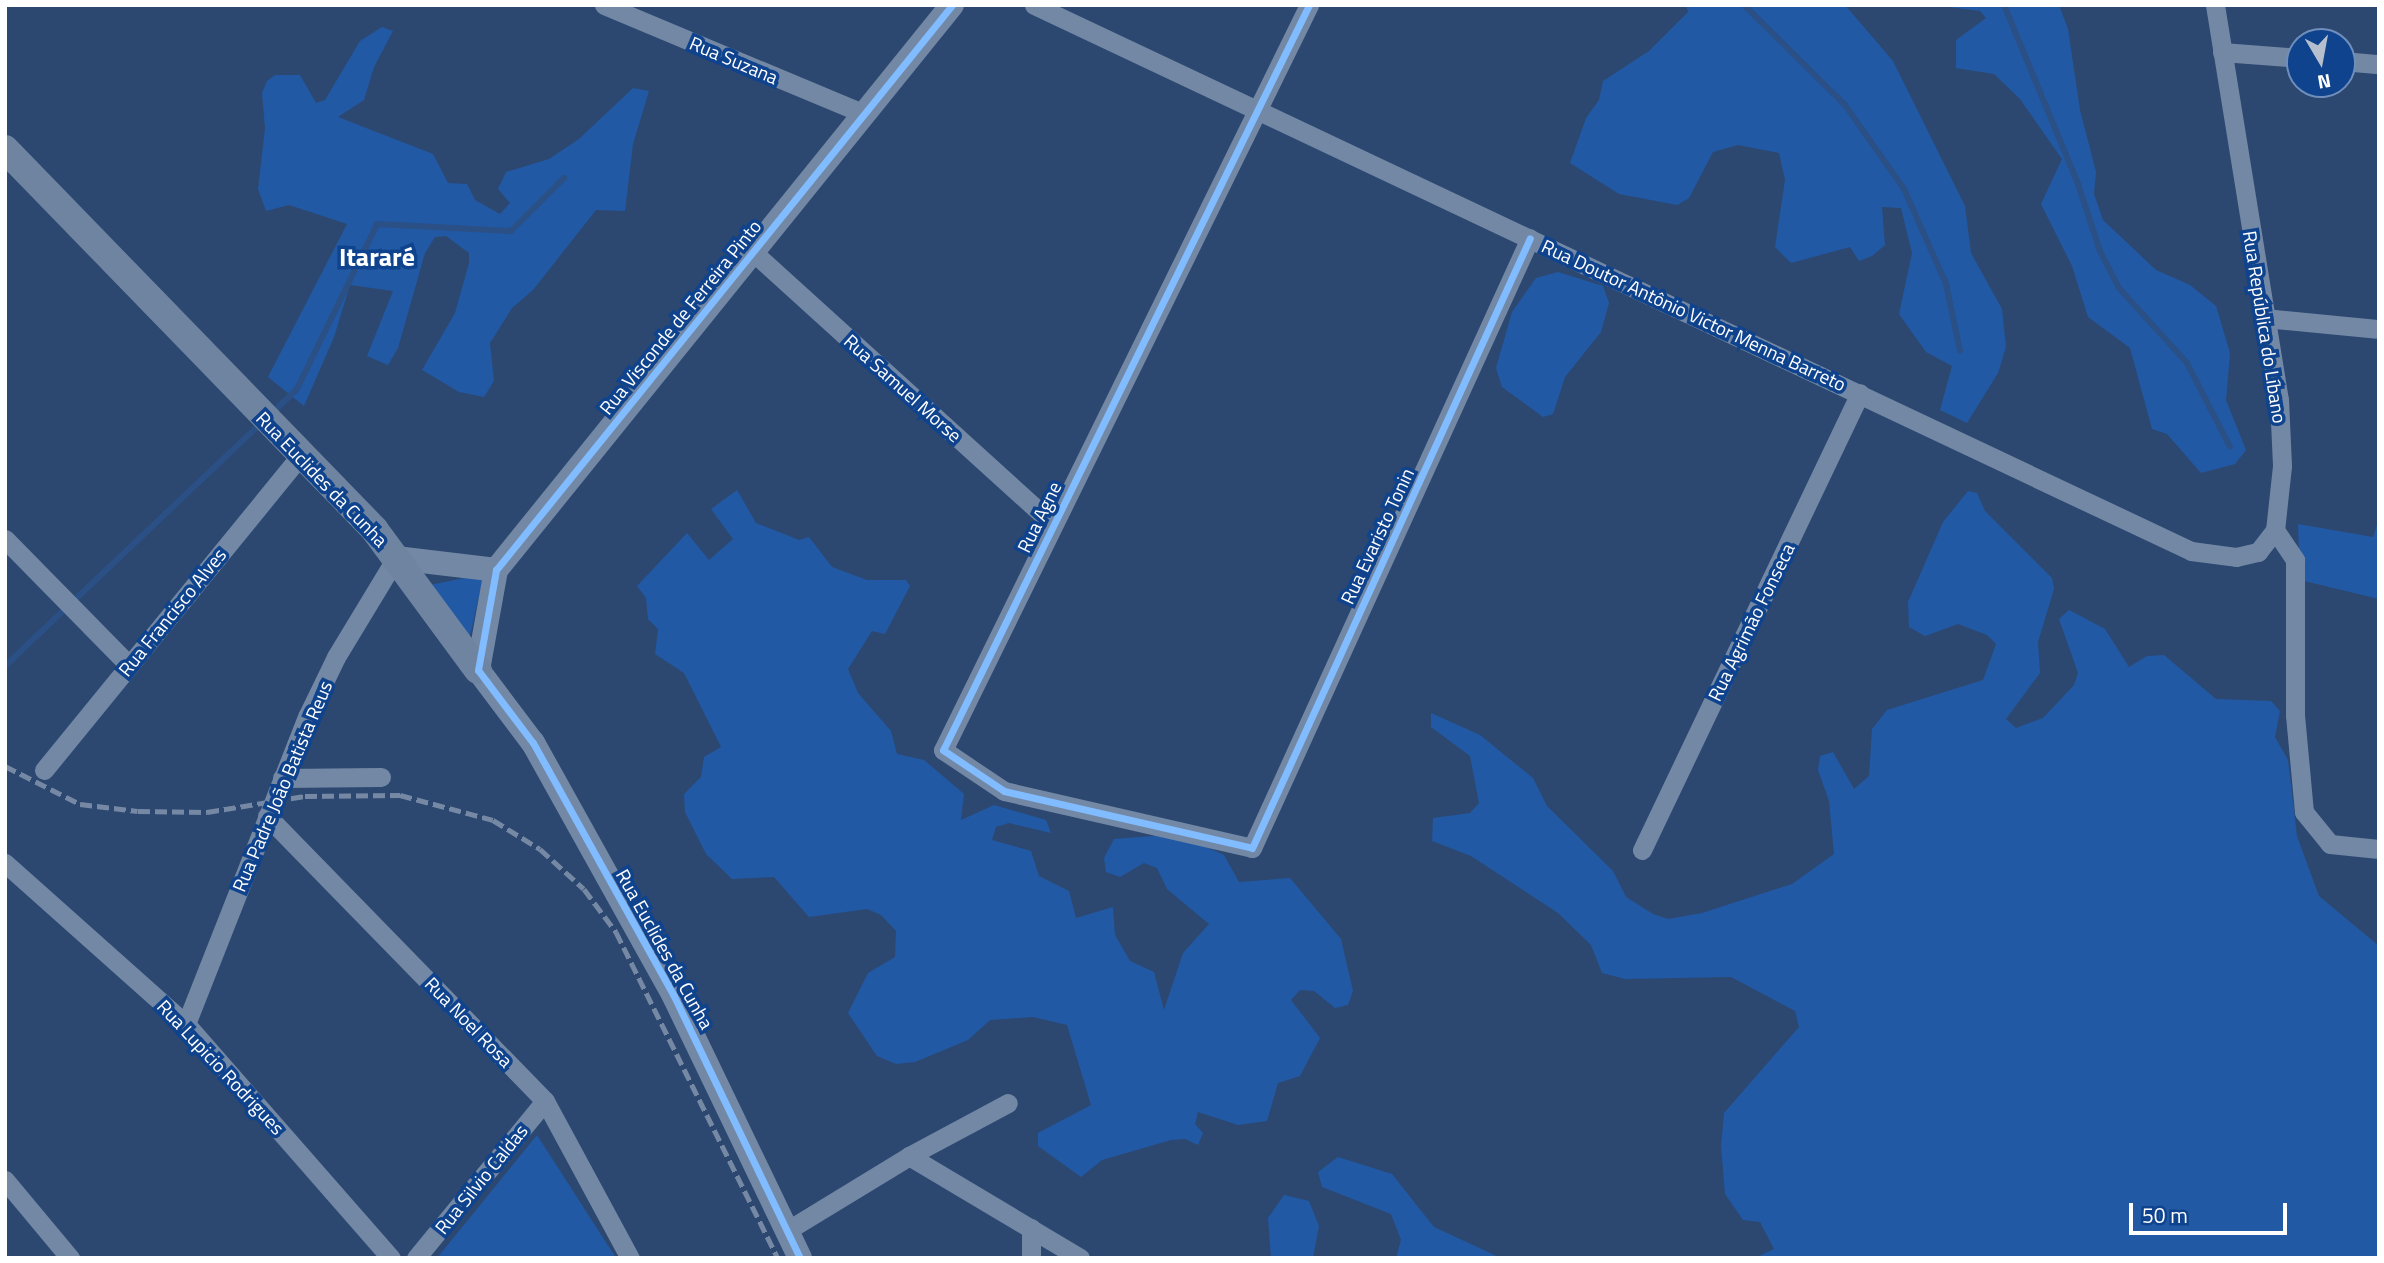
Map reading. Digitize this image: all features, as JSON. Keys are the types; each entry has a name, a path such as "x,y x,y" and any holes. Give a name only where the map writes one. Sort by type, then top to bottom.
{"main road":[{"name":"Rua Euclides da Cunha","path":"5,149 374,529 478,670"}],"street":[{"name":"Rua Suzana","path":"604,5 864,114"},
{"name":"Rua Visconde de Ferreira Pinto","path":"478,670 496,570 952,5"},
{"name":"Rua Doutor Antônio Victor Menna Barreto","path":"1034,5 2191,551 2236,557 2258,552 2275,530"},
{"name":"Rua Agne","path":"1252,848 1004,790 943,750 1256,108 1309,5"},
{"name":"Rua República do Líbano","path":"2215,5 2281,431 2275,530"},
{"path":"2222,52 2286,57"},
{"path":"2356,62 2379,64"},
{"name":"Rua Evaristo Tonin","path":"1252,848 1530,238"},
{"name":"Rua Samuel Morse","path":"752,252 1053,524"},
{"path":"2264,318 2379,329"},
{"name":"Rua Agrimão Fonseca","path":"1642,850 1860,393"},
{"name":"Rua Francisco Alves","path":"44,770 301,455"},
{"path":"2275,530 2295,560 2295,715 2304,812 2330,844 2379,849"},
{"path":"5,539 129,665"},
{"path":"396,558 496,570"},
{"name":"Rua Padre João Batista Reus","path":"186,1024 282,778 337,657 396,558"},
{"name":"Rua Euclides da Cunha","path":"478,670 533,743 674,996 800,1258"},
{"path":"282,778 382,776"},
{"name":"Rua Noel Rosa","path":"267,816 545,1101 630,1258"},
{"name":"Rua Lupicio Rodrigues","path":"5,863 186,1024 391,1258"},
{"name":"Rua Silvio Caldas","path":"416,1258 545,1101"},
{"path":"788,1230 909,1156 1008,1103"},
{"path":"909,1156 1080,1258"},
{"path":"5,1180 71,1258"},
{"path":"1031,1228 1031,1258"}],"shaded area":[{"path":"1686,5 1845,5 1893,61 1965,206 1971,253 2002,309 2006,347 1998,373 1967,423 1940,410 1952,366 1926,352 1899,314 1912,253 1901,208 1882,207 1885,245 1872,256 1859,261 1850,247 1791,263 1775,247 1785,180 1779,153 1738,145 1713,152 1689,198 1677,205 1619,194 1570,163 1586,118 1599,100 1603,81 1649,51 1688,12"},
{"path":"1933,5 2059,5 2068,29 2080,110 2096,172 2094,194 2103,220 2156,270 2190,285 2216,306 2230,353 2226,400 2246,450 2235,464 2201,473 2167,434 2152,429 2130,348 2088,317 2072,266 2041,204 2062,159 2020,99 1994,74 1956,68 1956,40 1986,18 1980,11"},
{"path":"382,27 393,31 374,67 364,100 338,117 433,154 448,183 467,184 475,200 500,214 510,203 498,189 506,172 549,159 579,139 633,88 649,91 633,144 625,211 596,210 533,290 512,308 490,343 494,381 484,397 459,392 422,370 455,313 469,263 469,253 446,236 435,237 425,253 398,348 388,365 367,356 393,291 350,285 334,337 304,406 268,377 347,224 289,205 266,211 258,189 265,128 262,93 267,81 275,75 300,75 316,103 325,100 360,41"},
{"path":"1558,272 1603,286 1609,303 1601,332 1565,377 1553,414 1543,417 1502,387 1496,368 1512,312 1536,278"},
{"path":"737,490 756,523 799,540 809,537 832,567 867,580 906,580 910,586 885,634 872,631 848,669 858,693 891,731 897,754 924,760 964,794 961,820 994,805 1046,820 1051,833 1009,823 996,827 992,840 1031,851 1039,876 1069,891 1076,918 1113,907 1115,935 1130,961 1154,972 1164,1010 1183,953 1209,924 1167,889 1157,868 1144,863 1120,877 1106,872 1104,858 1114,839 1178,834 1224,855 1239,882 1290,878 1341,939 1353,991 1348,1005 1335,1008 1314,991 1300,990 1291,1000 1320,1038 1300,1076 1278,1083 1267,1121 1238,1125 1198,1112 1195,1124 1203,1133 1198,1145 1185,1139 1171,1140 1102,1160 1081,1177 1038,1146 1038,1133 1091,1105 1067,1025 1033,1017 990,1020 968,1040 915,1062 896,1064 877,1056 848,1013 868,973 895,957 896,931 881,915 867,909 809,917 774,877 732,879 706,854 685,812 684,794 701,777 704,757 721,747 684,673 655,654 658,629 648,619 646,598 637,586 687,533 709,560 733,539 711,509"},
{"path":"1968,491 1977,493 1985,511 2052,578 2054,589 2038,642 2040,673 2006,719 2016,728 2043,718 2074,685 2078,673 2059,619 2069,610 2105,629 2129,667 2147,656 2164,655 2216,699 2271,701 2280,711 2275,737 2288,760 2297,836 2319,896 2379,946 2379,1258 1755,1258 1774,1249 1760,1222 1743,1220 1725,1194 1721,1146 1724,1113 1799,1027 1795,1011 1731,977 1625,979 1602,973 1591,945 1558,913 1471,856 1432,841 1433,818 1470,813 1479,803 1470,756 1431,727 1431,713 1480,735 1533,778 1547,806 1613,871 1626,897 1653,914 1668,919 1702,913 1792,884 1834,854 1829,801 1818,770 1820,756 1833,752 1854,789 1869,776 1872,729 1887,710 1983,680 1996,644 1987,635 1958,624 1925,636 1909,627 1908,602 1943,522"},
{"path":"2379,519 2379,599 2300,580 2298,524 2373,537"},
{"path":"484,574 469,640 425,586"},
{"path":"537,1135 616,1258 437,1258"},
{"path":"1338,1157 1392,1174 1434,1227 1501,1258 1396,1258 1401,1240 1391,1214 1322,1187 1318,1172"},
{"path":"1284,1195 1309,1201 1319,1226 1313,1258 1271,1258 1268,1218"}],"waterway":[{"path":"1744,5 1845,105 1904,189 1946,284 1960,351"},
{"path":"2004,5 2078,184 2100,251 2119,288 2187,363 2230,447"},
{"path":"271,414 297,389 377,224 511,231 564,178"},
{"path":"5,666 260,424"}],"railway":[{"path":"5,766 80,804 138,811 207,812 305,796 400,795 493,820 540,849 584,889 616,932 778,1258"}],"cycle path":[{"path":"800,1258 674,996 533,743 478,670 496,570 952,5"},
{"path":"1309,5 943,750 1004,791 1252,848 1530,238"}],"district":[{"name":"Itararé","path":"377,257"}]}
